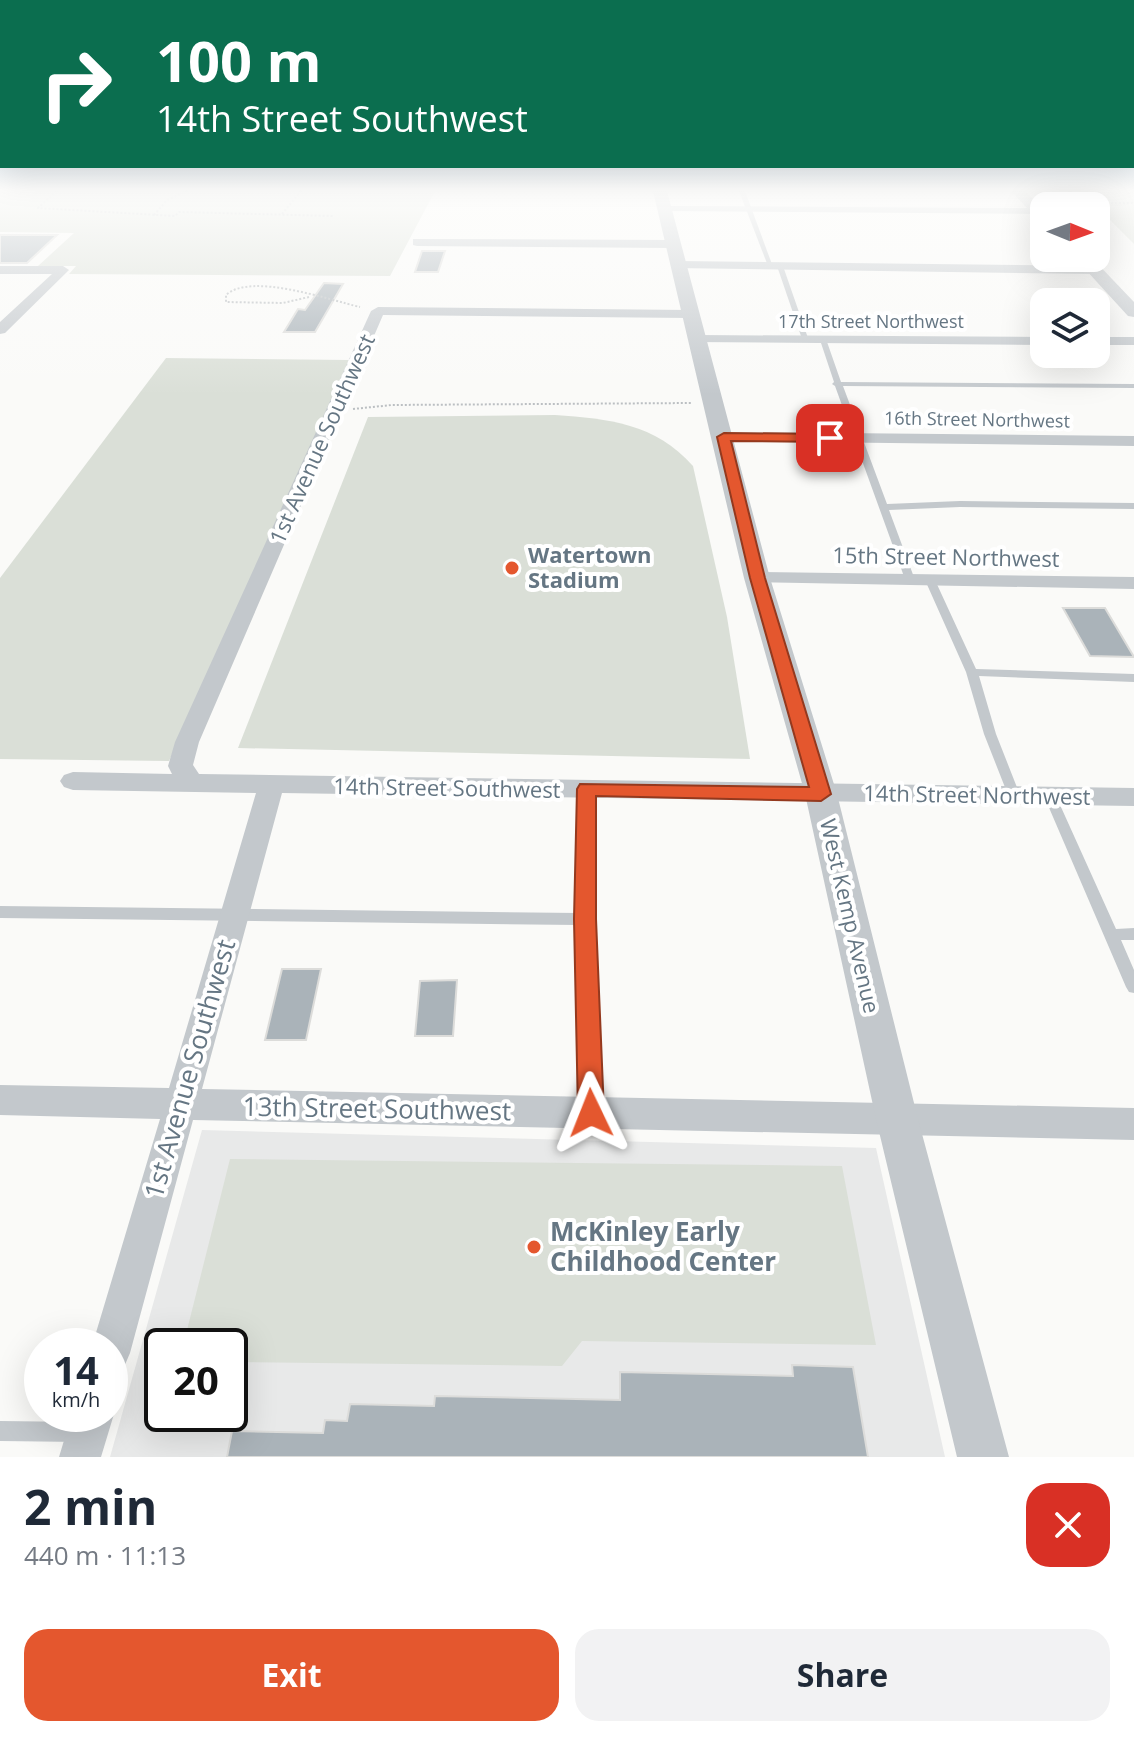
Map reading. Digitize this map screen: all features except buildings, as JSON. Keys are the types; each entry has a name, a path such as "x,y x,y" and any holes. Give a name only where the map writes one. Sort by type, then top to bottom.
{"street":[{"name":"West Kemp Avenue","path":"676,259 724,437 757,578 821,794 897,1119 983,1457"},
{"path":"712,259 776,266 1030,264"},
{"path":"0,270 63,270 0,330"},
{"path":"1096,272 1134,312"},
{"name":"17th Street Northwest","path":"378,311 694,326 806,339 1030,341"},
{"name":"1st Avenue Southwest","path":"193,785 180,766 187,742 336,412 378,311"},
{"path":"1110,341 1134,341"},
{"name":"16th Street Northwest","path":"724,437 1134,441"},
{"name":"15th Street Northwest","path":"757,578 1134,583"},
{"name":"14th Street Southwest","path":"73,781 821,794"},
{"name":"1st Avenue Southwest","path":"117,1328 271,786"},
{"name":"14th Street Northwest","path":"821,794 1134,797"},
{"name":"13th Street Southwest","path":"0,1100 1134,1124"}],"lane":[{"path":"773,259 806,339"},
{"path":"822,339 836,384 885,507 920,580 972,672 1014,795"},
{"path":"836,384 1134,386"},
{"path":"885,507 938,504 1134,506"},
{"path":"972,672 1134,678"},
{"path":"587,789 585,919 591,1113"},
{"path":"1050,796 1134,987"},
{"path":"0,912 585,919"},
{"path":"1111,935 1134,934"},
{"path":"0,1431 87,1434"}],"path":[{"path":"309,297 283,303 226,302 230,290 244,285 259,285 378,311"},
{"path":"336,412 392,405 714,403"}],"shaded area":[{"path":"46,259 399,259 390,276 69,274 76,266 38,266"},
{"path":"166,358 349,360 169,761 0,759 0,578"},
{"name":"Watertown Stadium","path":"555,415 612,422 647,432 663,440 693,466 727,617 750,759 238,748 368,417"},
{"name":"McKinley Early Childhood Center","path":"202,1130 876,1148 945,1457 110,1457 117,1432 128,1432 128,1393 144,1336 144,1432 248,1432 248,1328 146,1328"},
{"path":"230,1159 842,1166 876,1345 582,1341 562,1366 248,1362 248,1328 188,1328"}],"place":[{"name":"Watertown Stadium","path":"512,568"},
{"name":"McKinley Early Childhood Center","path":"534,1247"}],"route":[{"path":"591,1113 585,919 587,789 821,794 757,578 724,437 830,438"}]}
